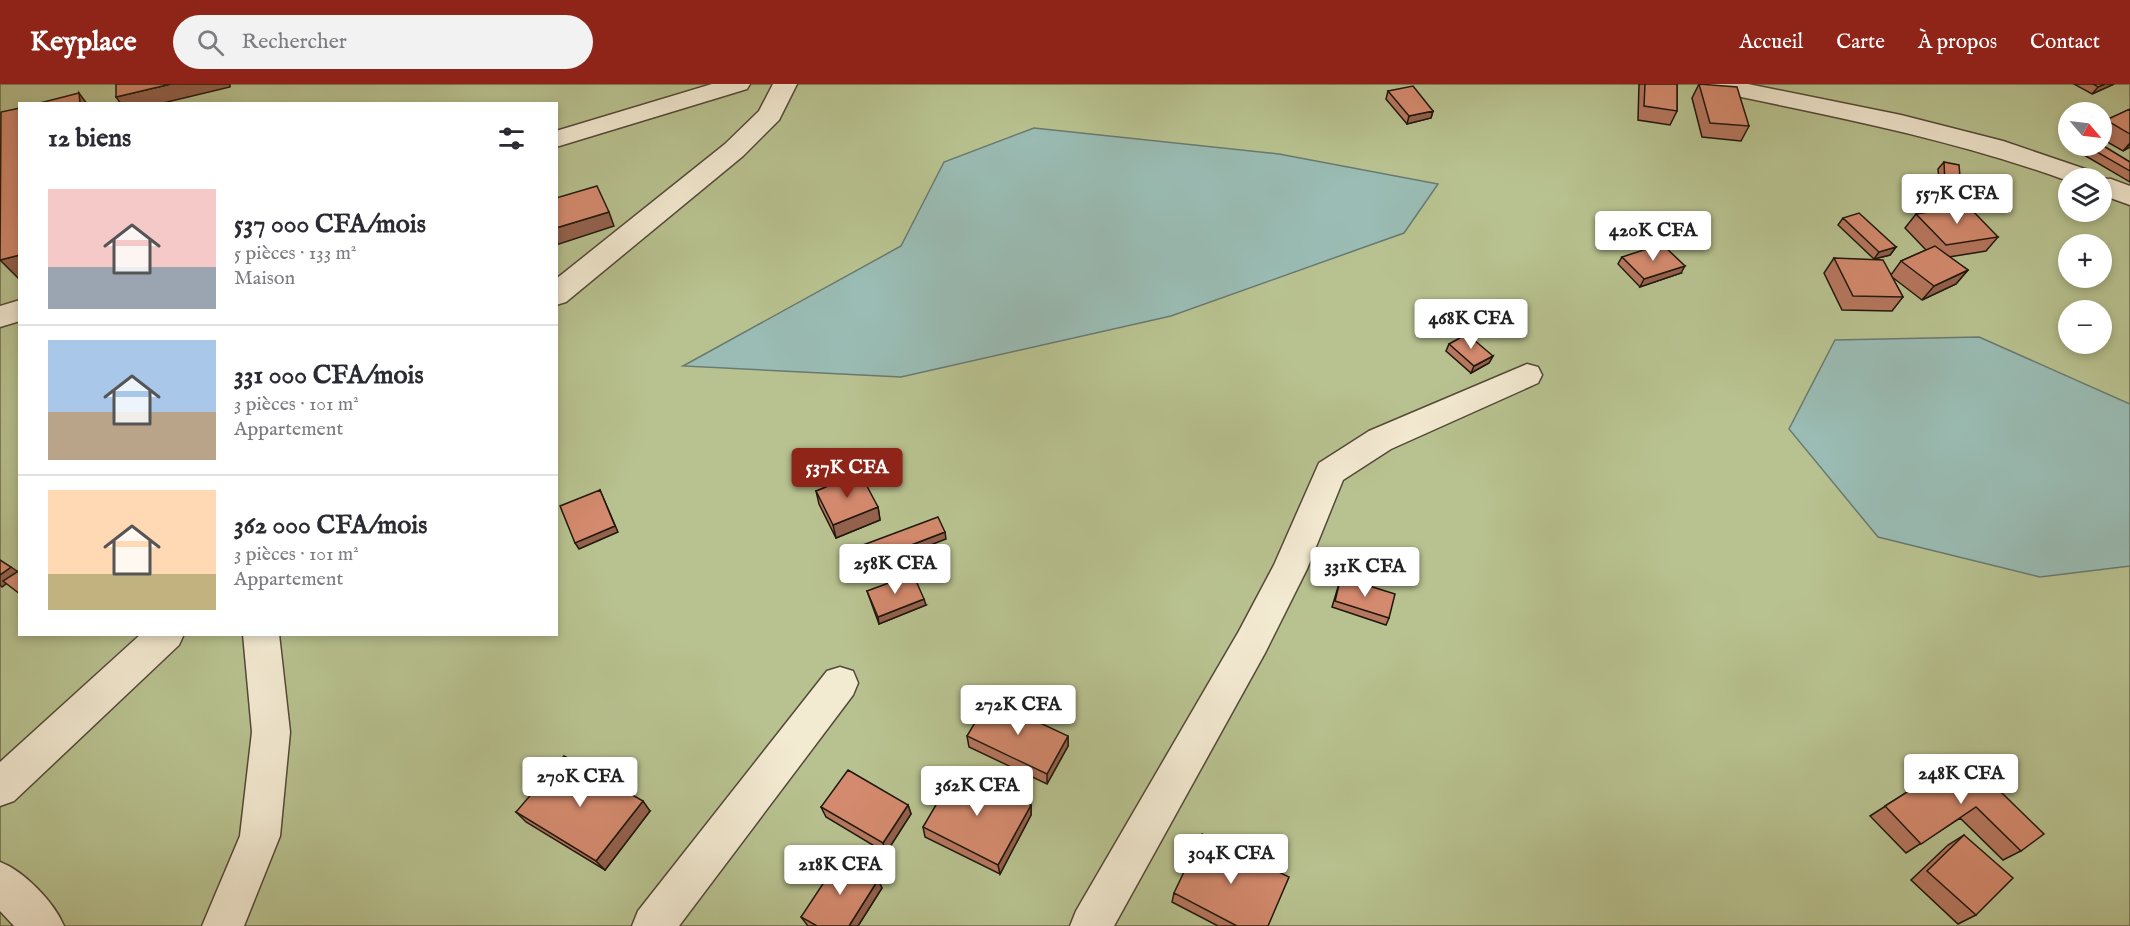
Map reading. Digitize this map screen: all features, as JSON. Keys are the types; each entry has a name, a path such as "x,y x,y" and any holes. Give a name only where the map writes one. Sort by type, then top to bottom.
{"street":[{"path":"558,138 738,84"},
{"path":"558,293 734,150 770,115 785,84"},
{"path":"1713,84 1872,117 2021,155 2058,168"},
{"path":"2112,189 2130,196"},
{"path":"0,317 18,311"},
{"path":"1091,926 1263,621 1290,569 1330,472 1380,440 1527,375"},
{"path":"0,788 164,636"},
{"path":"223,926 260,836 271,732 261,636"},
{"path":"653,926 840,683"},
{"path":"0,882 43,926"}],"green space":[{"path":"0,84 2130,84 2130,926 0,926"}],"water":[{"path":"1034,128 1279,154 1438,184 1404,233 1171,316 901,377 683,366 901,246 944,162"},
{"path":"1979,337 2130,404 2130,566 2040,577 1878,537 1789,429 1835,340"}],"building":[{"path":"116,84 171,84 116,97"},
{"path":"1645,84 1677,84 1677,111 1644,106"},
{"path":"1699,84 1737,87 1749,126 1710,123"},
{"path":"1413,86 1433,111 1409,116 1388,91"},
{"path":"79,93 80,102 44,102"},
{"path":"18,108 18,256 0,260 1,112"},
{"path":"2130,109 2130,134 2112,124 2112,117"},
{"path":"2112,151 2130,162 2130,171 2104,156 2112,156"},
{"path":"1944,162 1959,165 1961,188 1945,184"},
{"path":"597,186 609,212 558,227 558,197"},
{"path":"1968,206 1998,237 1946,245 1916,214"},
{"path":"1859,213 1896,247 1879,252 1843,218"},
{"path":"1662,244 1685,266 1644,279 1622,257"},
{"path":"1935,246 1968,270 1934,286 1901,261"},
{"path":"1834,258 1883,260 1903,297 1853,296"},
{"path":"1467,334 1493,356 1474,366 1449,344"},
{"path":"860,473 878,507 833,525 816,491"},
{"path":"600,490 615,526 575,543 560,506"},
{"path":"938,517 945,532 854,567 847,551"},
{"path":"0,560 11,567 0,575"},
{"path":"18,571 18,592 3,581"},
{"path":"913,574 924,599 878,617 867,591"},
{"path":"1341,577 1395,594 1389,618 1335,601"},
{"path":"989,699 1068,736 1047,774 967,736"},
{"path":"564,756 643,801 596,861 516,812"},
{"path":"1964,756 2044,834 2021,851 1976,807 1921,844 1885,806"},
{"path":"957,769 1031,805 998,865 923,827"},
{"path":"848,770 908,805 883,843 821,807"},
{"path":"1202,834 1289,877 1268,926 1237,926 1174,893"},
{"path":"1964,835 2013,878 1976,915 1927,871"},
{"path":"840,858 878,880 849,926 817,926 801,917"}]}
